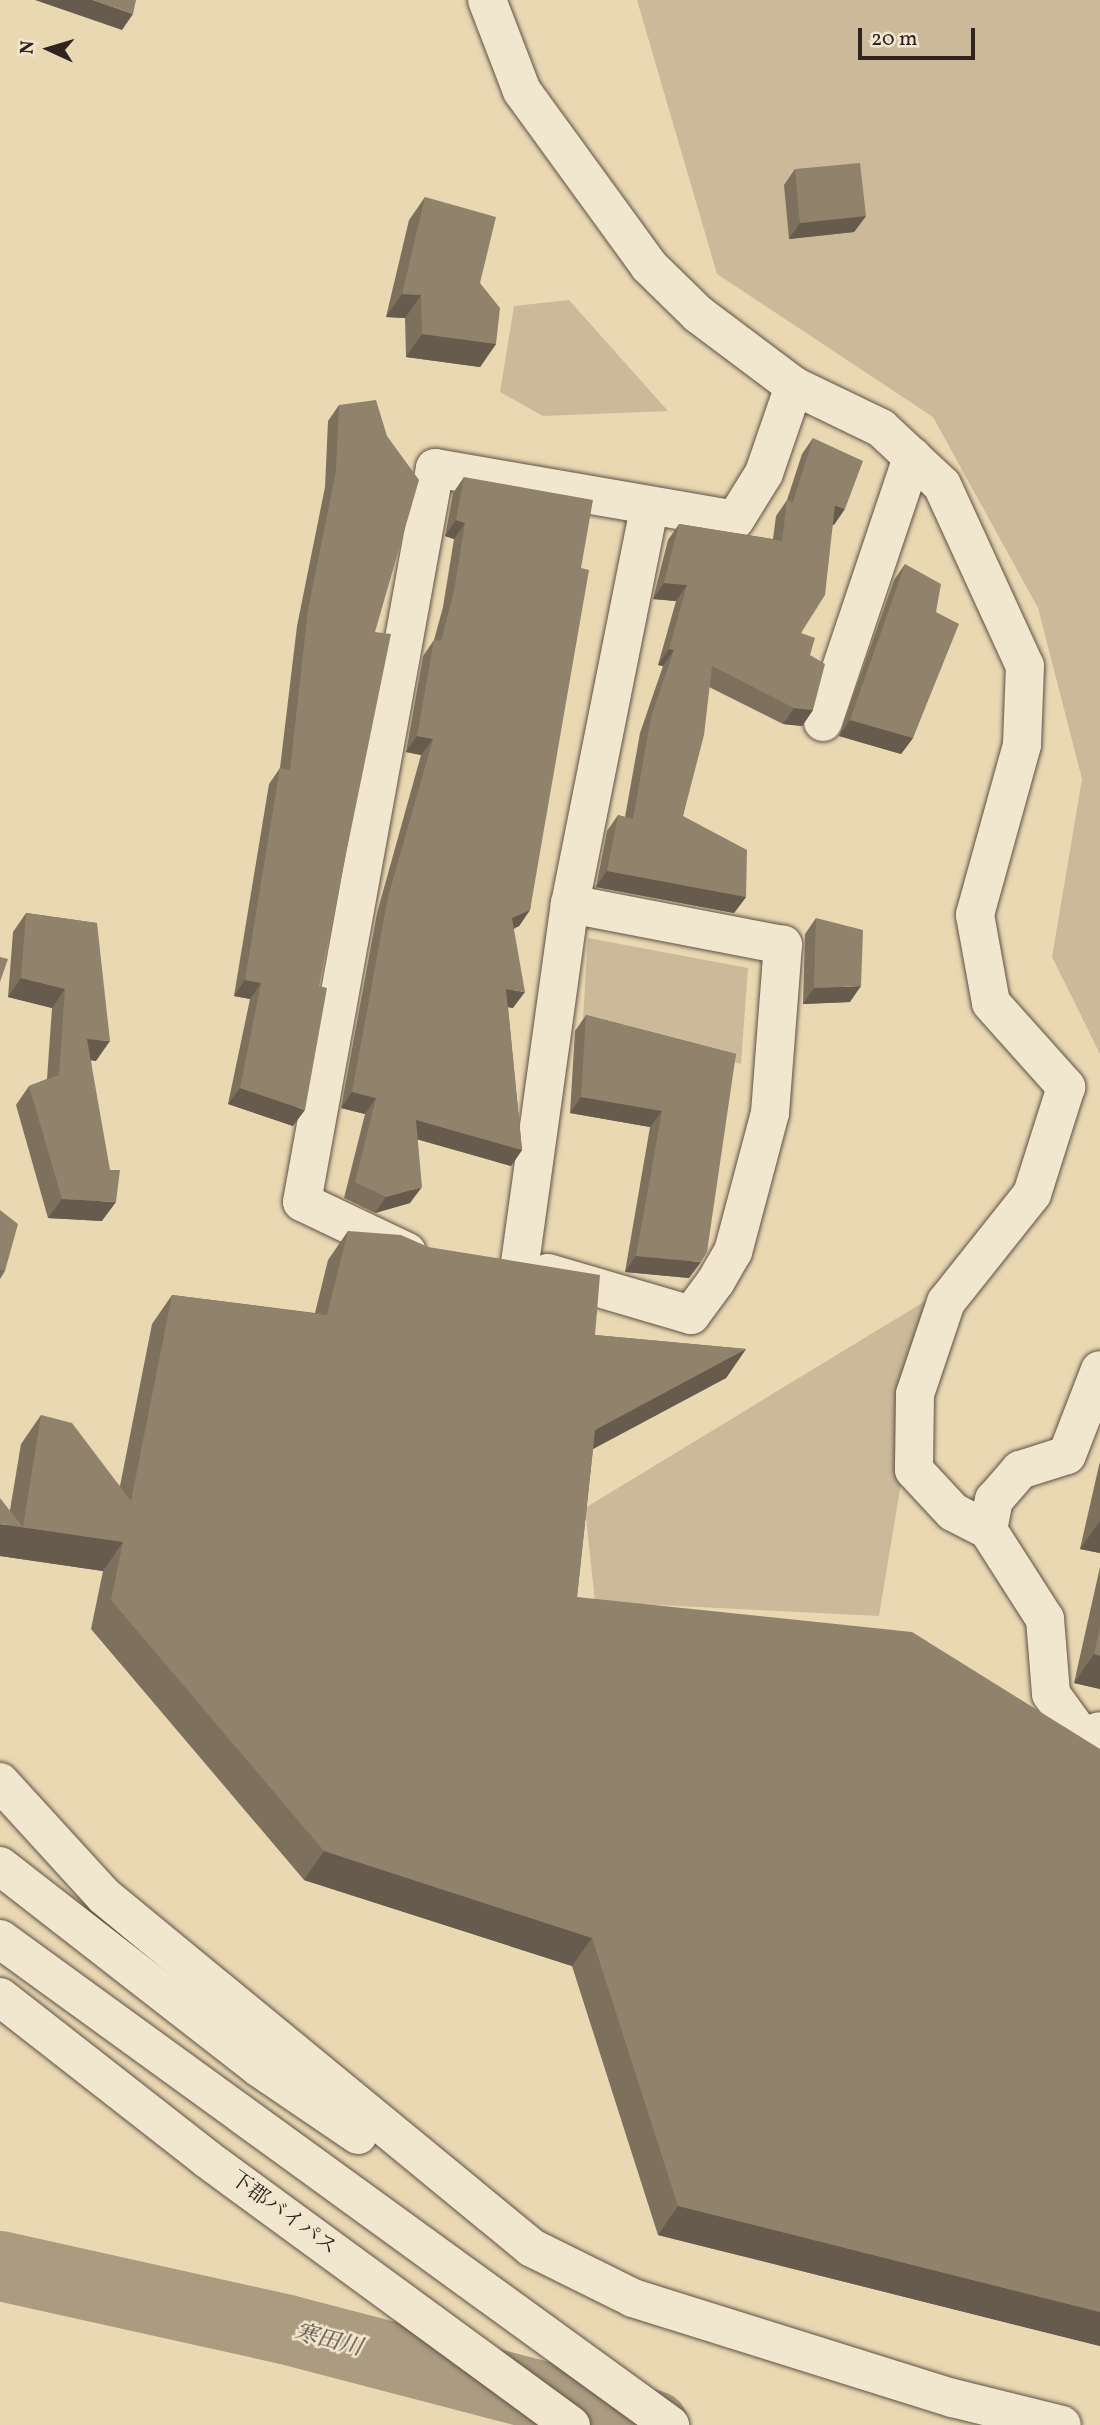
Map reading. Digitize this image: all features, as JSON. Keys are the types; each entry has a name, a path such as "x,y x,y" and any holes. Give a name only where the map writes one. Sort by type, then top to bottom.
{"street":[{"path":"487,0 522,91 649,266 698,314 794,386 881,428 942,485 1025,666 1022,745 975,915 991,1003 1066,1087 1032,1194 946,1302 915,1394 914,1470 953,1512 988,1530 1045,1619 1051,1694 1082,1737 1100,1731"},
{"path":"448,1260 411,1254 302,1202 435,468 734,520 764,473 794,386"},
{"path":"823,722 912,457"},
{"path":"570,904 783,945 770,1113 733,1252 691,1315 502,1264 570,904 649,507"},
{"path":"988,1530 994,1500 1020,1469 1067,1455 1100,1370"},
{"path":"0,1782 104,1896 456,2192 532,2248 633,2298 953,2398 1062,2425"},
{"path":"0,1866 313,2107 456,2192"},
{"path":"0,1939 670,2425"},
{"name":"下郡バイパス","path":"0,1997 207,2159 571,2425"}],"shaded area":[{"path":"637,0 1100,0 1100,1054 1052,957 1082,779 1038,608 933,417 717,274"},
{"path":"569,300 668,411 543,416 500,392 514,306"},
{"path":"588,938 748,968 741,1064 583,1018"},
{"path":"932,1297 879,1616 595,1602 585,1508"}],"building":[{"path":"93,0 136,0 133,14"},
{"path":"860,163 866,216 800,223 795,169"},
{"path":"425,197 496,217 480,283 500,308 496,344 422,334 421,295 402,294"},
{"path":"376,400 387,436 419,480 375,632 391,634 319,986 327,988 305,1110 240,1088 261,983 245,980 280,768 290,770 308,610 336,471 339,405"},
{"path":"813,438 863,461 845,509 835,505 825,595 801,633 815,638 810,655 825,664 813,710 794,708 712,666 704,735 683,816 747,850 746,897 607,871 618,815 633,819 651,717 674,650 669,649 687,585 664,583 679,524 782,541 787,500 793,502"},
{"path":"464,477 593,500 581,568 589,570 530,910 512,918 525,992 506,989 522,1150 416,1120 422,1187 386,1197 355,1182 376,1098 352,1092 388,897 433,739 417,736 434,640 441,641 454,591 465,523 456,520"},
{"path":"905,564 941,584 936,612 959,624 913,738 850,720"},
{"path":"26,913 97,923 110,1041 87,1039 110,1170 120,1170 116,1202 62,1199 29,1086 59,1075 65,989 21,978"},
{"path":"816,918 863,930 861,986 814,988"},
{"path":"0,957 8,959 0,982"},
{"path":"586,1015 736,1054 707,1252 701,1262 636,1256 662,1111 581,1097"},
{"path":"0,1210 18,1224 5,1271 0,1269"},
{"path":"348,1231 401,1235 428,1247 600,1275 595,1335 746,1349 595,1430 577,1597 912,1632 1100,1749 1100,2312 678,2206 592,1938 324,1851 111,1600 123,1542 0,1524 0,1498 23,1527 41,1415 72,1423 131,1501 172,1295 327,1315"},
{"path":"1100,1628 1100,1656 1094,1654"}],"waterway":[{"name":"寒田川","path":"0,2266 288,2330 654,2425"}]}
